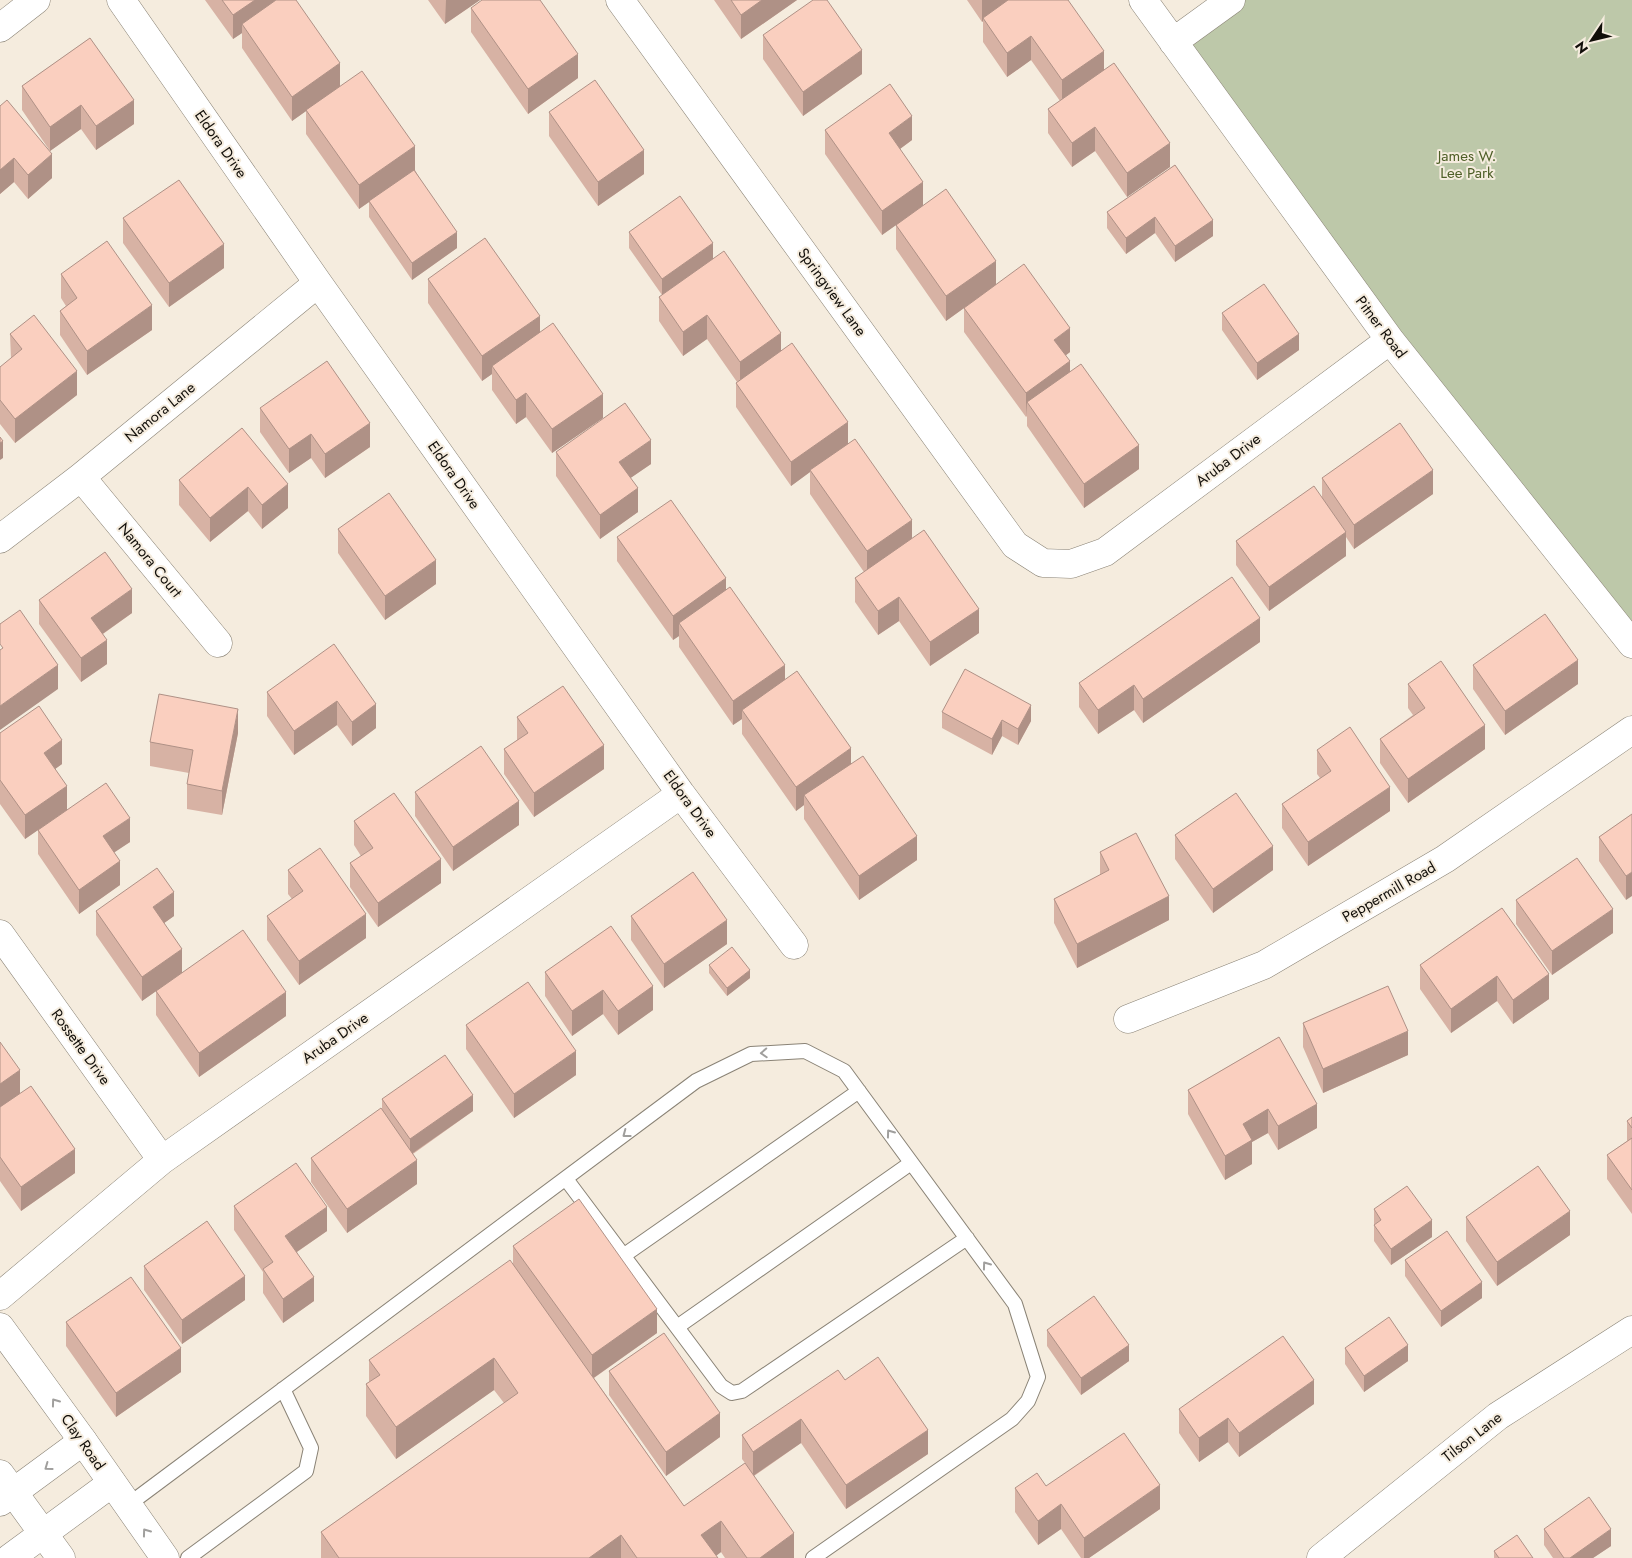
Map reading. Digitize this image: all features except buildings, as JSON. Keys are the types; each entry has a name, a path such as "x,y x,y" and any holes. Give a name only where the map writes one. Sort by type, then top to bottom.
{"street":[{"path":"0,28 36,0"},
{"name":"Eldora Drive","path":"121,0 318,282 681,794 794,945"},
{"name":"Springview Lane","path":"620,0 1015,545 1044,563 1058,564"},
{"name":"Pitner Road","path":"1143,0 1390,340 1632,644"},
{"path":"1173,42 1231,0"},
{"name":"Namora Lane","path":"0,539 81,476 318,282"},
{"name":"Aruba Drive","path":"1058,564 1071,564 1104,552 1390,340"},
{"name":"Namora Court","path":"81,476 218,642"},
{"name":"Peppermill Road","path":"1128,1019 1264,965 1445,859 1632,730"},
{"name":"Aruba Drive","path":"0,1296 162,1160 681,794"},
{"name":"Rossette Drive","path":"0,934 162,1160"},
{"name":"Clay Road","path":"0,1327 165,1558"},
{"name":"Tilson Lane","path":"1321,1558 1498,1416 1632,1330"},
{"path":"61,1558 4,1489 83,1441"},
{"path":"10,1558 112,1484"}],"lane":[{"path":"128,1505 696,1081 751,1054 806,1051 844,1071 1015,1304 1038,1377 1028,1401 1012,1419 814,1558"},
{"path":"623,1256 859,1091"},
{"path":"677,1327 912,1163"},
{"path":"566,1179 721,1386 732,1393 742,1391 967,1238"},
{"path":"188,1558 306,1472 311,1448 283,1390"}],"green space":[{"name":"James W. Lee Park","path":"1231,0 1632,0 1632,644 1173,42"}]}
